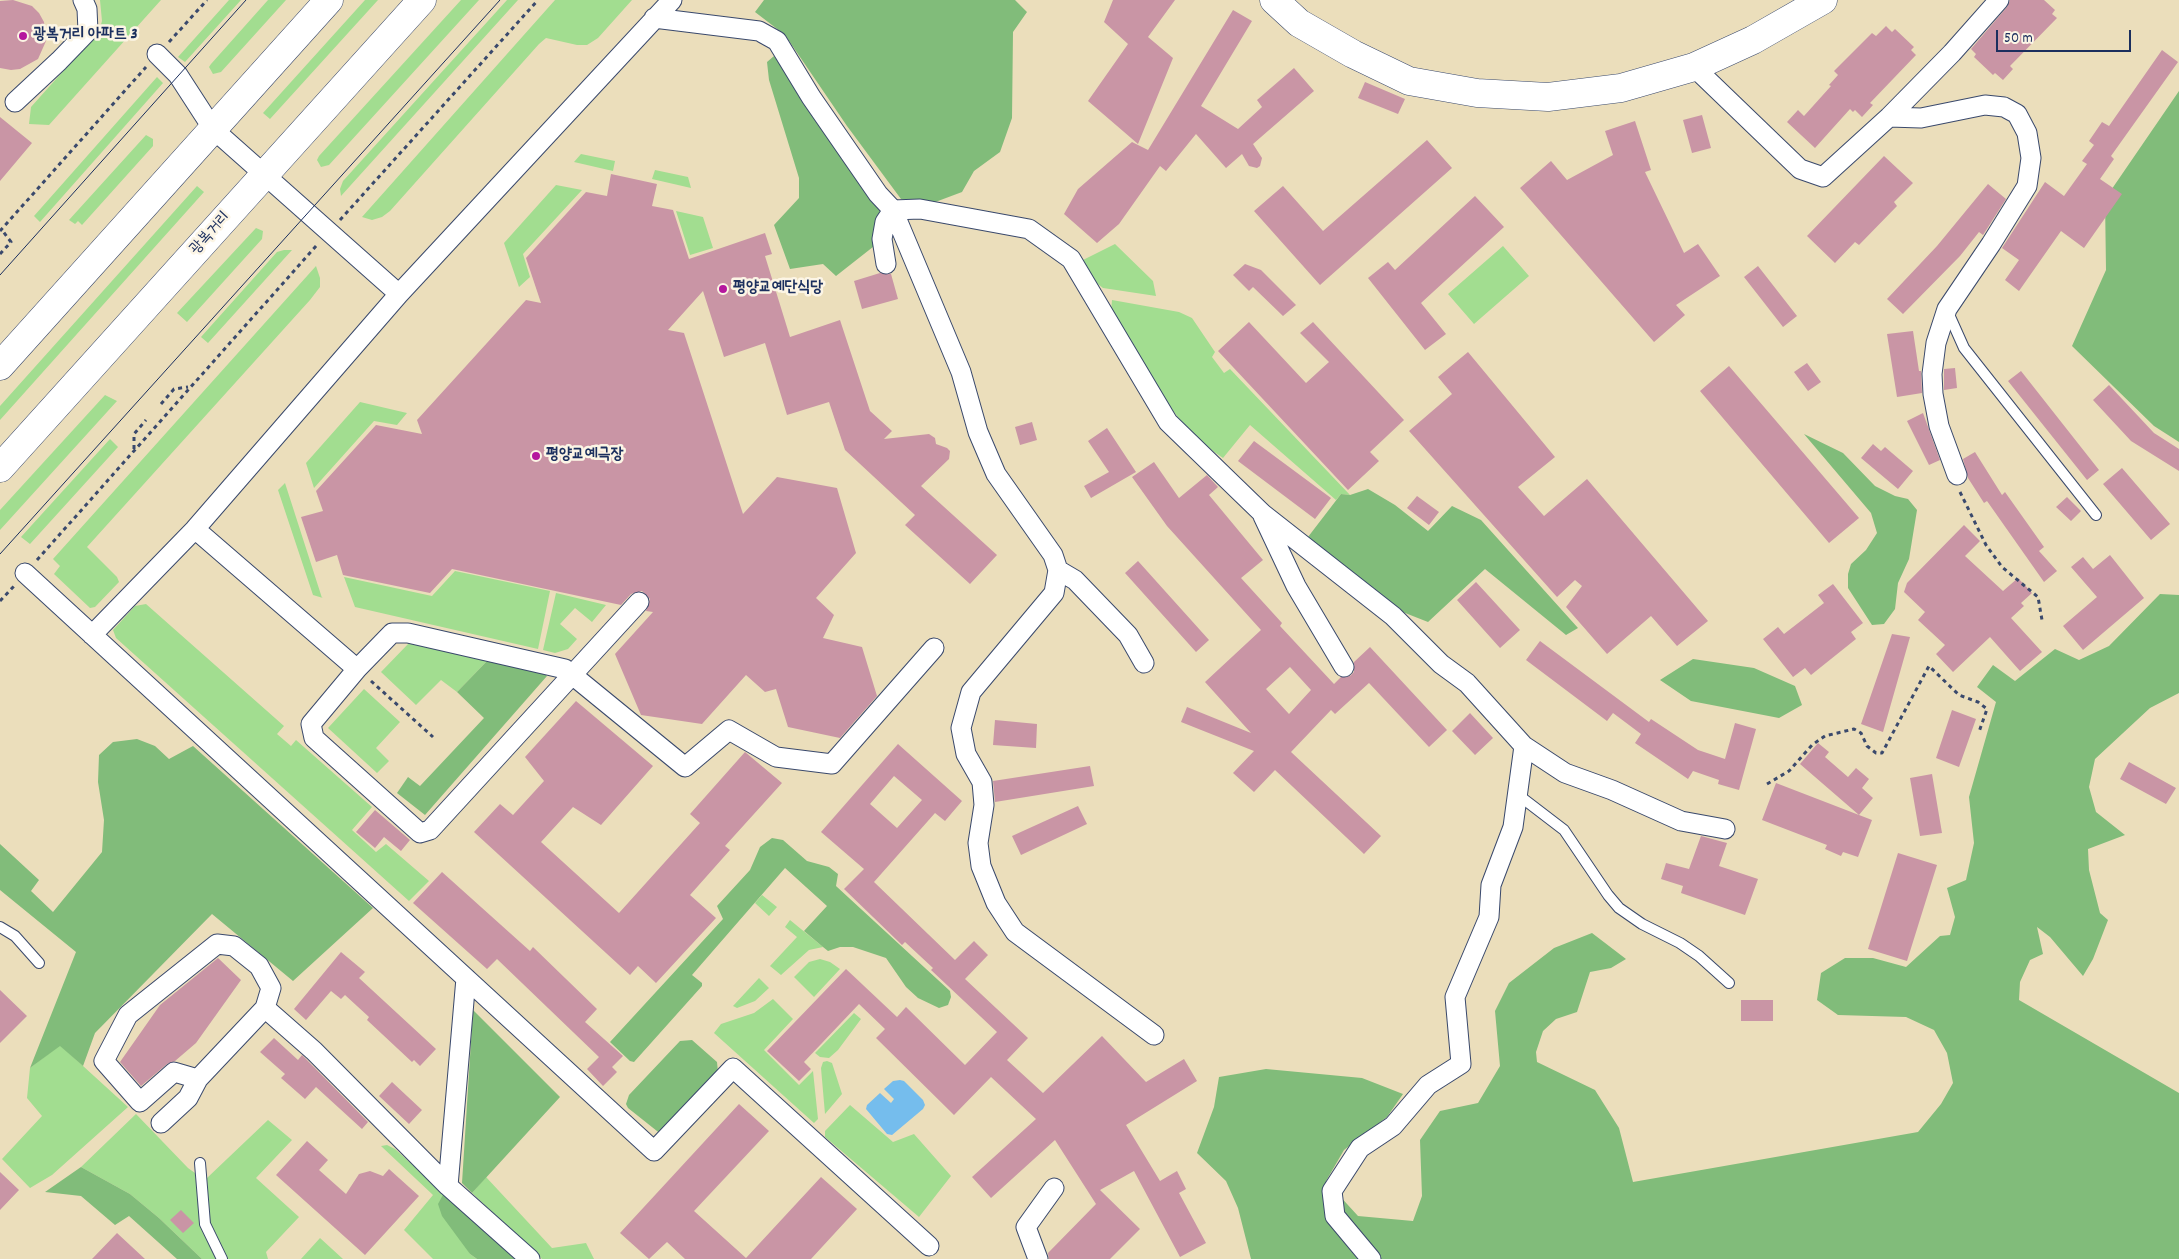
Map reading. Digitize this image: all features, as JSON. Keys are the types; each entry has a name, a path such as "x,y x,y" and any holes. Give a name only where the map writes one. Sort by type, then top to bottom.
{"main road":[{"path":"0,366 328,0"},
{"name":"광복거리","path":"0,468 422,0"},
{"path":"1274,0 1299,24 1353,54 1409,80 1477,93 1548,97 1612,89 1694,67 1753,40 1823,0"}],"street":[{"path":"15,102 60,61 88,31 87,9 83,0"},
{"path":"92,635 195,529 399,294 672,0"},
{"path":"1694,67 1800,169 1823,177 1888,117 1952,53 1999,0"},
{"path":"654,18 759,31 777,41 822,113 878,194 893,210 961,372 978,432 996,474 1052,556 1058,570 1054,593 971,692 961,728 966,754 982,782 984,805 978,843 981,866 996,903 1015,932 1154,1034"},
{"path":"157,54 178,75 213,129 399,294"},
{"path":"1888,117 1921,118 1985,105 2004,107 2017,114 2027,133 2031,158 2027,186 1947,309 1936,344 1932,374 1933,394 1939,426 1957,475"},
{"path":"893,210 920,209 1029,228 1071,259 1168,422 1263,514 1393,616 1441,664 1467,683 1524,746 1565,772 1612,790 1681,821 1725,830"},
{"path":"886,264 882,239 885,222 893,210"},
{"path":"1263,514 1296,586 1344,668"},
{"path":"195,529 357,669"},
{"path":"1058,570 1075,580 1128,635 1144,663"},
{"path":"25,574 654,1151 733,1068 929,1246"},
{"path":"639,602 573,676 430,830 420,833 314,738 311,724 357,669 392,633 408,633 565,669 573,676 685,767 729,730 776,757 832,764 934,648"},
{"path":"1371,1259 1334,1216 1332,1191 1360,1148 1393,1126 1428,1085 1461,1064 1455,997 1489,917 1491,885 1513,827 1524,746"},
{"path":"161,1123 188,1098 198,1079 265,1008 271,988 259,966 234,946 217,944 128,1015 104,1061 140,1102 174,1072 198,1079"},
{"path":"448,1186 466,978"},
{"path":"265,1008 314,1051 448,1186 530,1259"},
{"path":"1038,1259 1026,1226 1054,1188"}],"lane":[{"path":"1947,309 1964,348 2096,515"},
{"path":"1517,794 1564,830 1608,895 1620,908 1642,924 1680,942 1729,983"},
{"path":"0,927 15,936 38,963"},
{"path":"200,1163 206,1224 222,1259"}],"path":[{"path":"0,254 11,242 1,231 207,0"},
{"path":"0,601 134,449 538,0"},
{"path":"161,404 174,389 190,387"},
{"path":"134,449 134,434 146,420"},
{"path":"1957,475 1965,506 1986,545 2002,567 2038,597 2042,620"},
{"path":"1767,784 1789,771 1812,745 1825,736 1854,729 1861,733 1867,746 1876,753 1882,753 1929,666 1959,695 1978,702 1987,709 1979,732"},
{"path":"357,669 433,737"}],"green space":[{"path":"100,0 161,0 49,125 29,124 31,107 99,31 102,21"},
{"path":"229,0 241,0 185,62 178,57"},
{"path":"268,0 286,0 221,72 213,74 209,67 211,64"},
{"path":"365,0 378,0 270,119 263,113"},
{"path":"461,0 479,0 329,165 321,167 317,160 319,156"},
{"path":"507,0 518,0 341,196 340,189 343,181"},
{"path":"555,0 632,0 598,38 587,45 577,45 546,38 390,211 382,217 372,220 362,217"},
{"path":"764,0 1015,0 1027,12 1013,32 1012,118 1000,152 974,171 962,192 930,204 901,199 847,126 785,35 755,12"},
{"path":"774,56 880,207 878,243 836,276 823,264 790,269 774,225 799,198 799,178 769,80 767,62"},
{"path":"157,77 163,83 40,222 34,216"},
{"path":"2179,91 2179,442 2154,426 2072,346 2106,270 2105,199"},
{"path":"146,135 153,139 153,146 82,225 78,221 75,224 69,220"},
{"path":"581,154 615,161 613,171 574,162"},
{"path":"655,170 688,177 691,188 652,179"},
{"path":"556,185 582,190 523,254 530,277 519,287 504,243"},
{"path":"197,186 204,192 0,420 0,406"},
{"path":"676,211 703,217 713,248 690,255"},
{"path":"256,228 263,231 262,239 187,322 177,313"},
{"path":"1115,244 1153,281 1156,296 1103,288 1094,281 1083,260"},
{"path":"1503,246 1529,276 1474,324 1448,294"},
{"path":"292,250 208,343 201,337 277,252"},
{"path":"316,266 320,278 320,287 310,300 87,547 117,577 119,582 95,607 90,608 54,574 60,566 53,559"},
{"path":"1112,300 1179,312 1192,318 1215,352 1212,357 1224,373 1230,369 1350,495 1341,494 1336,500 1250,425 1223,458 1207,447 1187,429 1151,382 1111,312"},
{"path":"105,395 117,401 0,530 0,510"},
{"path":"360,402 407,413 397,425 374,421 314,488 306,463"},
{"path":"1804,434 1843,453 1875,486 1895,496 1908,499 1917,510 1909,559 1898,583 1895,609 1884,624 1872,625 1848,588 1848,574 1851,564 1866,550 1877,533 1871,513"},
{"path":"110,439 118,447 30,544 21,537"},
{"path":"285,483 322,598 313,595 278,490"},
{"path":"1368,489 1395,505 1428,531 1452,506 1481,520 1578,628 1566,635 1485,569 1428,622 1395,609 1308,537 1341,494 1350,495"},
{"path":"455,571 550,591 538,649 355,607 344,577 432,596"},
{"path":"556,593 606,605 592,622 575,608 560,624 577,639 568,649 555,653 543,650"},
{"path":"2160,594 2179,595 2179,693 2150,708 2095,759 2089,787 2096,812 2125,835 2088,849 2089,870 2100,913 2108,920 2093,959 2083,976 2050,937 2037,927 2043,954 2030,960 2020,982 2019,1000 2179,1093 2179,1259 1251,1259 1238,1208 1226,1181 1197,1153 1214,1107 1219,1077 1266,1069 1362,1078 1403,1094 1387,1117 1344,1150 1326,1181 1358,1216 1413,1221 1422,1196 1420,1140 1440,1111 1478,1103 1500,1066 1495,1011 1509,983 1554,948 1592,933 1626,959 1611,968 1590,972 1577,1012 1556,1019 1543,1031 1536,1052 1537,1062 1595,1090 1619,1128 1633,1182 1918,1132 1941,1104 1953,1083 1947,1053 1934,1030 1906,1017 1838,1015 1817,1000 1821,973 1845,958 1873,958 1906,967 1940,936 1950,935 1955,917 1947,888 1966,880 1974,843 1969,797 1996,702 1977,687 1993,665 2015,681 2055,649 2079,660 2109,646"},
{"path":"146,604 284,726 277,734 291,746 296,740 372,807 352,830 376,852 386,844 429,881 409,901 116,638 113,630 135,606"},
{"path":"409,643 489,659 457,692 441,680 416,705 381,672"},
{"path":"489,659 539,669 547,676 425,815 397,793 408,777 420,786 484,718 457,692"},
{"path":"1693,659 1754,668 1795,686 1802,705 1779,718 1691,701 1660,680"},
{"path":"364,689 400,722 376,748 389,761 377,773 328,728"},
{"path":"137,739 155,746 169,759 193,746 373,908 293,981 212,914 95,1033 83,1066 60,1046 30,1068 76,952 0,890 0,844 39,880 31,891 53,912 102,852 104,820 98,782 99,755 113,742"},
{"path":"772,838 783,840 807,861 829,867 838,874 836,886 950,991 951,997 948,1005 939,1008 918,998 906,987 886,958 853,947 840,947 828,951 823,947 804,931 827,906 785,868 692,975 702,983 702,986 634,1062 630,1061 610,1042 723,919 717,906 750,870 760,847"},
{"path":"762,895 777,907 769,916 755,903"},
{"path":"790,920 823,947 809,950 781,975 770,966 797,937 785,927"},
{"path":"820,959 830,962 840,969 814,997 794,977 809,962"},
{"path":"759,978 769,988 755,1001 737,1008 733,1006"},
{"path":"773,999 793,1019 764,1050 799,1085 813,1071 818,1119 814,1123 714,1033 721,1024 754,1013"},
{"path":"473,1010 560,1097 472,1193 462,1183"},
{"path":"854,1013 861,1019 838,1050 829,1058 820,1057 815,1053"},
{"path":"692,1040 717,1062 718,1072 662,1135 628,1108 626,1104 629,1095 680,1041"},
{"path":"60,1045 128,1107 52,1175 30,1188 2,1159 42,1116 27,1098 30,1068"},
{"path":"823,1062 832,1063 842,1094 825,1114 821,1068"},
{"path":"850,1105 893,1142 914,1134 951,1176 919,1217 825,1137 825,1131"},
{"path":"136,1114 195,1173 201,1226 216,1259 202,1259 159,1218 130,1194 81,1167"},
{"path":"268,1120 292,1140 256,1178 299,1217 266,1252 268,1259 227,1259 210,1226 207,1178"},
{"path":"387,1145 395,1149 444,1193 470,1254 477,1259 433,1259 404,1230 433,1195 381,1146"},
{"path":"81,1167 130,1194 159,1218 202,1259 177,1259 129,1216 115,1225 81,1196 45,1192"},
{"path":"486,1177 552,1248 586,1243 594,1259 542,1259 472,1193"},
{"path":"444,1193 517,1259 477,1259 470,1254 442,1216 438,1204"},
{"path":"320,1238 343,1259 301,1259"}],"water":[{"path":"893,1081 904,1081 923,1100 925,1105 923,1109 892,1135 887,1134 866,1109 867,1105 880,1093 891,1103 894,1099 884,1089"}],"building":[{"name":"광복거리 아파트 3","path":"13,0 32,6 39,13 44,22 46,41 38,59 20,69 11,70 0,68 0,1"},
{"path":"1113,0 1175,0 1148,37 1173,58 1138,144 1088,101 1128,44 1104,22"},
{"path":"2010,0 2044,0 2055,10 2052,14 2057,18 2010,66 2013,69 2003,80 1995,73 1993,75 1974,57 1976,54 1971,49 2007,7"},
{"path":"1233,10 1252,21 1201,106 1238,129 1262,107 1257,100 1294,68 1314,91 1253,144 1262,158 1260,166 1257,168 1249,166 1242,154 1226,168 1196,134 1166,171 1160,166 1119,224 1097,243 1064,214 1078,189 1132,142 1148,150"},
{"path":"1886,26 1892,32 1895,29 1914,47 1911,50 1916,55 1870,103 1873,105 1862,117 1855,110 1853,112 1850,109 1815,148 1787,122 1798,110 1804,116 1831,86 1829,85 1838,75 1834,71 1872,33 1876,36"},
{"path":"2162,50 2178,62 2111,156 2114,159 2100,179 2122,194 2084,248 2061,231 2019,291 2005,280 2019,260 2002,248 2045,182 2064,196 2087,164 2082,161 2094,145 2089,141 2102,122 2109,126"},
{"path":"1365,82 1405,99 1398,114 1358,98"},
{"path":"1702,115 1711,148 1692,153 1683,120"},
{"path":"0,117 32,143 0,181"},
{"path":"1635,121 1651,170 1645,172 1684,253 1698,244 1720,276 1676,305 1685,315 1654,342 1520,188 1551,161 1567,180 1613,155 1605,131"},
{"path":"1427,140 1452,168 1320,285 1254,211 1283,186 1323,231"},
{"path":"1884,156 1913,183 1894,202 1897,206 1859,245 1855,242 1835,263 1807,236"},
{"name":"평양교예극장","path":"611,174 657,184 652,206 673,210 689,259 765,233 772,254 765,256 790,337 840,320 870,411 892,431 884,439 929,434 935,438 936,444 950,451 949,459 921,486 997,555 970,584 905,525 915,515 845,450 829,402 787,415 765,343 724,357 703,291 668,330 684,333 743,514 777,477 837,488 856,553 816,598 834,615 823,638 862,647 877,696 840,738 788,727 776,689 765,692 746,675 702,724 641,715 615,654 653,612 646,611 650,599 642,591 631,594 621,605 452,569 430,593 343,575 337,555 316,562 301,517 323,511 316,491 376,425 422,434 417,420 526,300 541,303 526,258 586,192 607,196"},
{"path":"1988,184 2006,199 1983,235 1979,232 1960,256 1903,314 1887,299 1937,246"},
{"path":"1475,196 1504,227 1421,303 1446,334 1425,350 1368,278 1388,262 1395,270"},
{"path":"1245,264 1261,270 1296,305 1283,316 1253,287 1249,291 1233,275"},
{"path":"1758,266 1797,316 1783,327 1744,277"},
{"path":"880,273 891,274 898,299 862,309 854,281"},
{"path":"1249,322 1306,383 1329,362 1300,333 1313,322 1404,420 1370,452 1379,461 1348,490 1218,351"},
{"path":"1913,331 1919,371 1921,371 1922,393 1897,397 1887,334"},
{"path":"1468,352 1555,457 1518,487 1544,516 1587,479 1708,621 1677,646 1651,616 1607,654 1566,607 1582,586 1575,580 1557,597 1409,431 1452,394 1438,377"},
{"path":"1807,363 1821,382 1808,391 1794,372"},
{"path":"1729,366 1859,518 1829,543 1700,391"},
{"path":"1955,368 1957,388 1944,390 1944,369"},
{"path":"2021,371 2099,470 2087,480 2008,381"},
{"path":"2109,385 2154,433 2179,449 2179,471 2131,441 2093,400"},
{"path":"1923,413 1940,460 1929,465 1907,421"},
{"path":"1032,422 1037,440 1020,445 1015,427"},
{"path":"1107,428 1136,472 1091,498 1084,486 1109,472 1088,441"},
{"path":"1254,441 1331,498 1315,519 1238,461"},
{"path":"1873,444 1881,451 1885,447 1913,471 1898,489 1861,458"},
{"path":"1975,452 2002,495 2005,492 2044,547 2039,551 2057,571 2044,582 1987,501 1984,503 1968,478 1963,459"},
{"path":"1154,462 1179,498 1207,475 1218,487 1209,495 1263,560 1241,578 1282,623 1280,626 1334,684 1341,677 1350,676 1354,672 1354,662 1370,647 1447,730 1429,747 1369,683 1335,714 1331,710 1291,752 1381,836 1364,854 1275,770 1254,792 1233,773 1254,751 1181,722 1187,707 1251,733 1205,682 1261,630 1167,526 1132,477","holes":["1290,667 1311,690 1289,714 1266,689"]},
{"path":"2122,468 2170,524 2151,540 2103,484"},
{"path":"1417,496 1439,512 1429,525 1407,508"},
{"path":"2067,497 2081,511 2071,521 2056,507"},
{"path":"1964,525 1980,541 1965,556 2003,591 2018,578 2032,593 2021,603 2024,606 2011,618 2042,652 2020,671 1990,637 1953,672 1936,654 1945,645 1918,620 1925,612 1904,592 1907,583"},
{"path":"2110,555 2144,598 2083,650 2063,626 2097,597 2071,567 2083,557 2093,569"},
{"path":"1138,561 1209,640 1196,652 1125,573"},
{"path":"1476,582 1520,630 1500,648 1457,600"},
{"path":"1833,584 1863,623 1851,632 1856,639 1811,675 1805,668 1793,677 1763,639 1778,627 1784,634 1824,603 1818,595"},
{"path":"1892,634 1910,637 1883,732 1861,724"},
{"path":"1540,641 1649,722 1651,719 1698,750 1725,759 1735,723 1756,729 1739,790 1718,784 1719,780 1693,771 1688,779 1635,743 1641,734 1613,713 1607,721 1526,660"},
{"path":"576,701 653,766 601,825 573,807 541,842 619,913 700,823 690,814 745,752 782,783 725,846 730,850 690,895 716,918 656,983 638,966 630,975 474,832 500,804 513,815 544,781 525,757"},
{"path":"1952,710 1976,719 1959,767 1936,758"},
{"path":"1470,713 1493,738 1475,755 1452,731"},
{"path":"995,720 1037,724 1036,748 993,745"},
{"path":"1818,743 1829,752 1825,757 1848,777 1856,768 1869,779 1862,788 1873,798 1859,815 1800,764"},
{"path":"898,744 962,801 945,821 935,813 874,882 955,960 974,941 988,955 965,979 1028,1038 1007,1060 1043,1093 1102,1036 1146,1082 1184,1059 1197,1081 1126,1125 1160,1181 1177,1171 1186,1189 1179,1193 1206,1243 1180,1257 1134,1171 1100,1190 1140,1229 1110,1259 1049,1259 1048,1253 1096,1204 1055,1140 991,1198 972,1177 1036,1119 991,1077 954,1115 876,1038 885,1029 859,1004 804,1062 811,1069 799,1081 767,1051 846,969 897,1017 906,1007 965,1065 997,1032 931,970 933,968 905,942 902,945 844,889 864,869 821,832","holes":["894,776 922,800 897,828 870,804"]},
{"path":"2129,762 2176,788 2166,804 2120,779"},
{"path":"1090,766 1094,786 995,802 993,781"},
{"path":"1932,774 1942,833 1920,836 1910,778"},
{"path":"1776,783 1872,820 1858,857 1843,852 1841,856 1825,849 1827,845 1762,820"},
{"path":"1078,806 1087,824 1021,855 1012,836"},
{"path":"375,810 410,840 401,851 384,837 375,848 356,832"},
{"path":"1701,836 1727,843 1719,866 1758,879 1745,915 1681,893 1683,886 1661,879 1666,863 1689,869"},
{"path":"1898,853 1937,865 1907,961 1868,949"},
{"path":"442,872 530,951 533,947 597,1009 585,1022 623,1056 612,1067 617,1072 603,1086 587,1069 599,1057 497,959 487,969 413,903"},
{"path":"341,952 365,972 359,978 436,1049 420,1066 414,1060 412,1062 367,1020 369,1017 345,995 341,999 331,991 306,1020 294,1009"},
{"path":"218,958 241,980 196,1043 141,1086 120,1062 160,1005"},
{"path":"0,990 27,1016 0,1043"},
{"path":"1741,1000 1773,1000 1773,1021 1741,1021"},
{"path":"274,1038 298,1060 302,1055 368,1122 362,1129 316,1087 305,1099 281,1078 285,1074 260,1052"},
{"path":"392,1082 422,1110 409,1124 379,1096"},
{"path":"739,1104 769,1131 694,1211 746,1258 821,1177 857,1209 811,1259 685,1259 667,1242 649,1259 620,1233"},
{"path":"307,1141 328,1160 319,1170 346,1194 359,1174 370,1171 383,1176 389,1169 419,1196 365,1255 276,1175"},
{"path":"0,1172 19,1190 0,1210"},
{"path":"181,1210 194,1223 183,1233 170,1220"},
{"path":"117,1233 145,1259 92,1259"}],"tram line":[{"path":"0,275 246,0"},
{"path":"0,554 500,0"}],"place":[{"name":"광복거리 아파트 3","path":"23,36"},
{"name":"평양교예단식당","path":"723,289"},
{"name":"평양교예극장","path":"536,456"}]}
